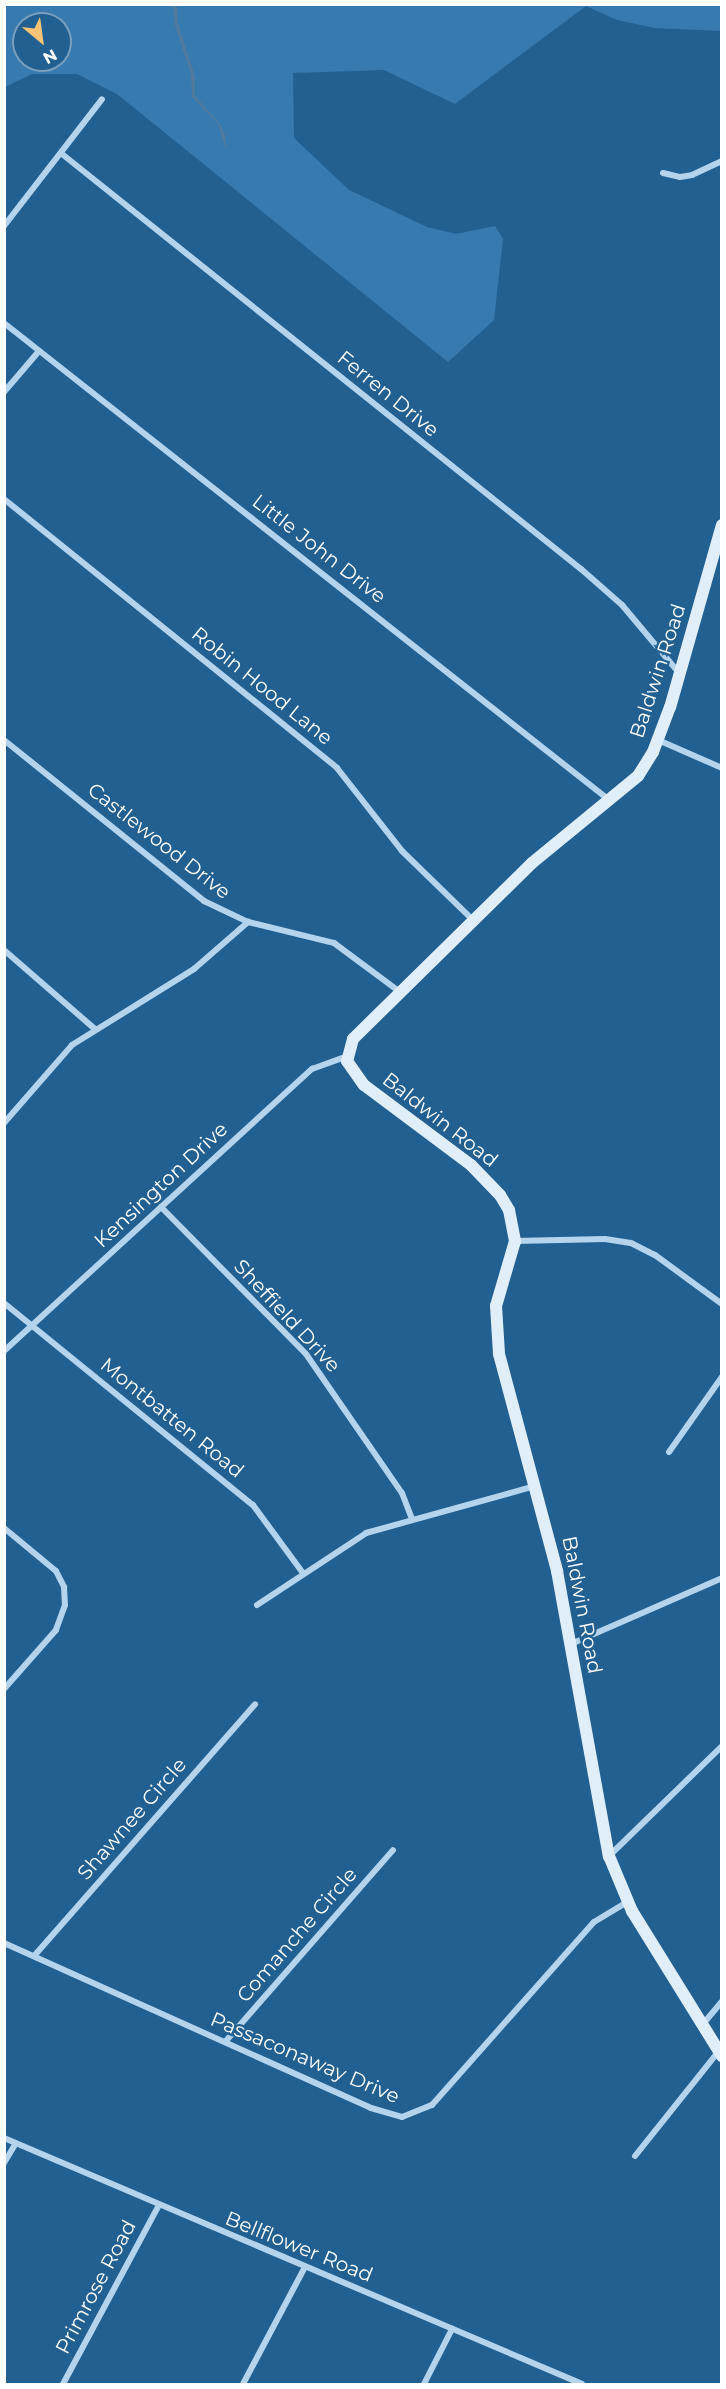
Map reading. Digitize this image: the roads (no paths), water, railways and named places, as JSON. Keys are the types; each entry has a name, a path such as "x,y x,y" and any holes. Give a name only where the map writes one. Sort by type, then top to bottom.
{"street":[{"path":"4,226 62,154 102,99"},
{"name":"Ferren Drive","path":"62,154 581,569 622,605 680,674"},
{"path":"663,173 680,177 692,175 722,161"},
{"name":"Little John Drive","path":"4,323 611,802"},
{"path":"4,393 39,351"},
{"name":"Robin Hood Lane","path":"4,499 337,768 402,851 475,922"},
{"name":"Baldwin Road","path":"720,2054 701,2027 627,1902 609,1856 571,1644 535,1486 496,1333 497,1298 515,1241 509,1210 494,1188 458,1153 364,1085 350,1069 347,1056 353,1039 549,847 611,802 638,776 658,740 680,674 722,525"},
{"name":"Castlewood Drive","path":"4,740 204,901 248,922 334,943 400,993"},
{"path":"658,740 722,768"},
{"path":"4,1123 52,1065 95,1029 194,969 248,922"},
{"path":"4,950 95,1029"},
{"name":"Kensington Drive","path":"4,1351 312,1069 347,1056"},
{"name":"Sheffield Drive","path":"161,1207 306,1354 402,1493 412,1519"},
{"path":"515,1241 605,1239 631,1243 655,1255 722,1304"},
{"name":"Montbatten Road","path":"4,1303 253,1504 303,1573"},
{"path":"669,1452 722,1377"},
{"path":"257,1605 366,1533 535,1486"},
{"path":"4,1528 51,1564 61,1579 65,1596 64,1614 56,1630 4,1689"},
{"path":"571,1644 722,1578"},
{"name":"Shawnee Circle","path":"34,1956 255,1704"},
{"path":"609,1856 722,1746"},
{"name":"Comanche Circle","path":"225,2042 393,1850"},
{"name":"Passaconaway Drive","path":"4,1943 391,2116 413,2116 432,2105 594,1922 627,1902"},
{"path":"701,2027 722,2001"},
{"path":"635,2156 720,2054"},
{"name":"Bellflower Road","path":"4,2138 582,2385"},
{"path":"4,2163 16,2143"},
{"name":"Primrose Road","path":"63,2385 159,2205"},
{"path":"243,2385 305,2267"},
{"path":"424,2385 452,2329"}]}
